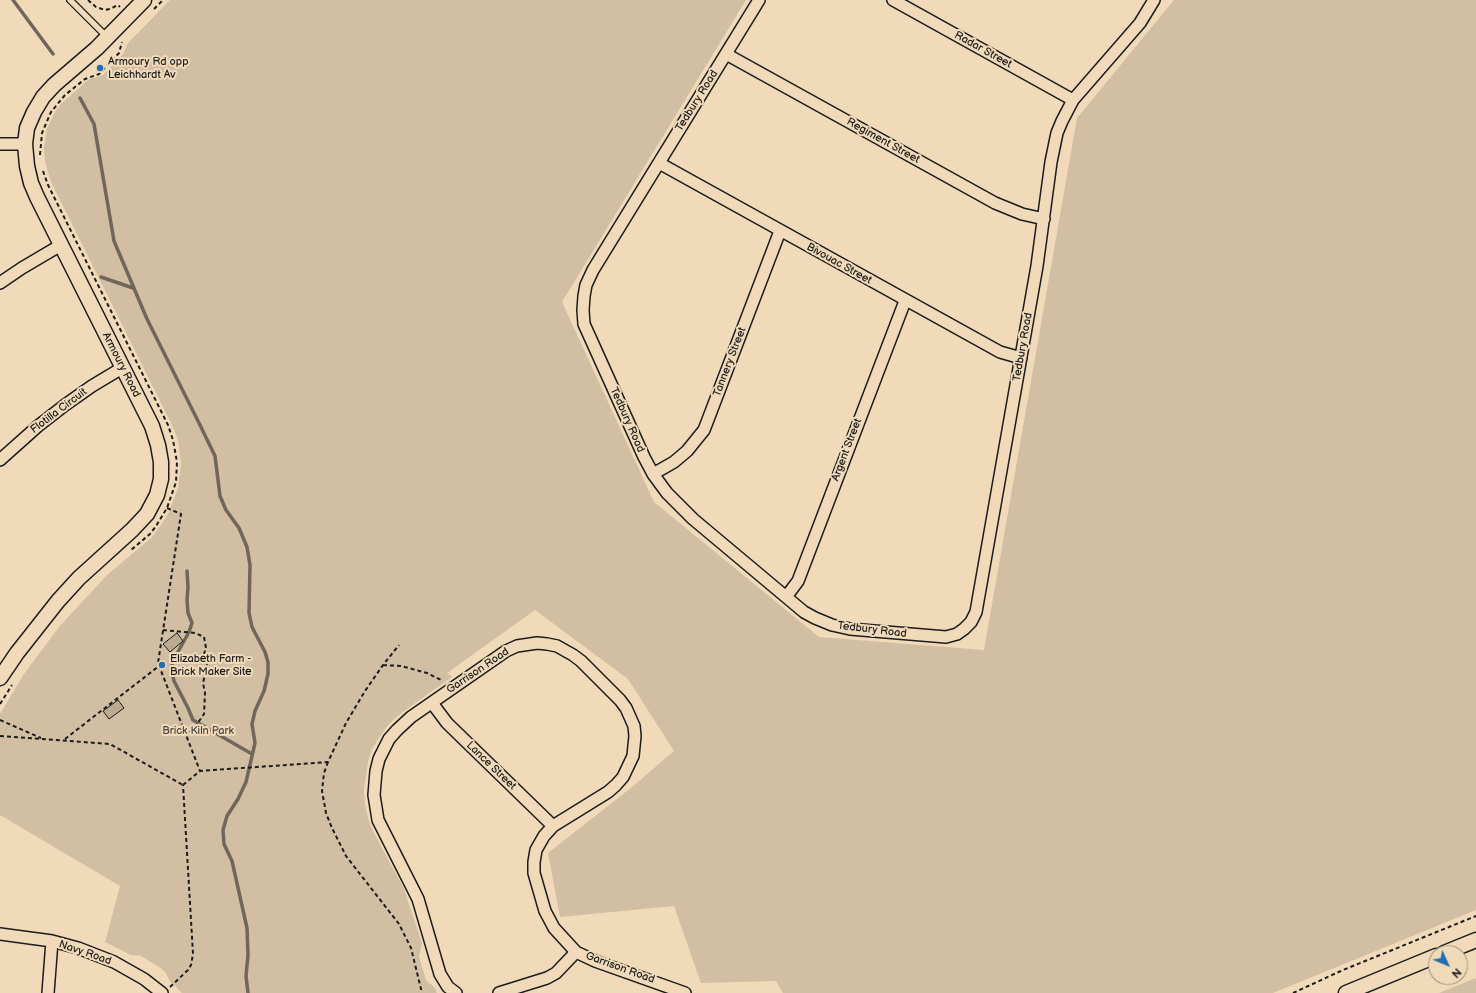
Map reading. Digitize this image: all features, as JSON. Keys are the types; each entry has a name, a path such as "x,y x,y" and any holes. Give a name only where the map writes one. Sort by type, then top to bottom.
{"street":[{"path":"108,37 144,0"},
{"name":"Tedbury Road","path":"759,0 593,270 586,285 583,303 583,317 586,330 644,457 653,474 678,506 804,612 814,618 832,625 850,629 946,637 957,634 964,629 971,622 976,612 1044,219 1053,146 1062,121 1073,100 1140,23 1154,0"},
{"name":"Radar Street","path":"893,0 1073,100"},
{"name":"Armoury Road","path":"0,678 17,653 58,601 79,578 132,530 147,514 157,494 161,480 162,462 152,426 31,183 27,166 25,144 28,128 34,112 43,97 54,85 108,37"},
{"name":"Regiment Street","path":"726,54 995,203 1022,214 1044,219"},
{"path":"0,144 25,144"},
{"name":"Bivouac Street","path":"659,163 905,301 1000,352 1021,358"},
{"name":"Tannery Street","path":"653,474 674,462 687,451 704,430 780,231"},
{"path":"0,283 28,264 61,245"},
{"name":"Argent Street","path":"786,596 798,581 905,301"},
{"name":"Flotilla Circuit","path":"0,460 38,426 65,405 92,386 122,368"},
{"name":"Garrison Road","path":"456,993 448,987 440,974 418,899 381,827 376,812 374,795 376,771 379,759 390,740 404,723 506,651 522,645 537,643 557,646 574,655 620,700 626,708 634,726 635,746 629,767 616,786 553,826 544,836 536,850 534,873 545,911 561,936 576,952 595,961 685,993"},
{"name":"Lance Street","path":"432,703 447,723 553,826"},
{"name":"Navy Road","path":"0,934 52,941 78,948 114,962 144,979 162,993"},
{"path":"1464,945 1476,940"},
{"path":"48,993 52,941"},
{"name":"Garrison Road","path":"499,993 547,978 556,973 576,952"},
{"path":"1346,993 1428,959"}],"lane":[{"path":"70,0 108,37"}],"path":[{"path":"88,0 96,7 105,10 118,5"},
{"path":"168,508 181,514 158,658 159,666 200,771"},
{"path":"162,630 195,632 204,637 206,648 204,654 207,666 203,683 205,693 204,714 193,730 186,733"},
{"path":"399,645 365,691 346,723 324,773 322,791 326,813 346,856 398,924 411,948 422,993"},
{"path":"383,665 401,666 421,671 446,683"},
{"path":"64,740 159,666"},
{"path":"0,720 43,738"},
{"path":"0,736 110,744 183,785"},
{"path":"183,785 200,771 328,762"},
{"path":"171,986 188,970 191,965 193,954 183,785"},
{"path":"1294,993 1343,970 1476,916"}],"green space":[{"name":"Brick Kiln Park","path":"170,0 746,0 562,302 654,502 819,637 984,650 1077,118 1174,0 1476,0 1476,910 1273,993 783,993 776,981 701,983 674,906 560,917 548,853 632,787 674,751 628,679 535,610 447,673 452,677 400,714 388,725 379,738 372,749 368,762 364,790 368,818 373,831 404,889 422,943 419,957 426,980 435,988 437,993 182,993 169,980 166,973 162,969 141,956 131,955 105,942 120,886 0,815 0,714 24,674 59,627 107,575 151,538 168,514 178,488 181,464 178,440 173,427 51,182 45,162 44,148 47,129 55,112 61,104 89,79 103,75 123,54 128,43"},
{"path":"1476,978 1476,993 1439,993 1459,985 1468,985 1468,981"}],"building":[{"path":"177,633 183,641 170,652 163,644"},
{"path":"118,700 124,708 109,719 103,711"}],"waterway":[{"path":"13,0 53,54"},
{"path":"80,98 94,124 114,241 147,319 215,456 220,496 226,510 239,528 247,547 250,565 249,613 252,627 265,652 268,662 268,674 264,691 255,711 252,724 255,743 246,782 238,799 227,816 223,830 224,844 232,861 247,928 248,955 246,976 248,993"},
{"path":"101,277 133,288"},
{"path":"187,571 188,613 192,623 171,668 174,681 193,720 252,754"}],"place":[{"name":"Armoury Rd opp Leichhardt Av","path":"100,68"},
{"name":"Elizabeth Farm - Brick Maker Site","path":"162,665"}]}
